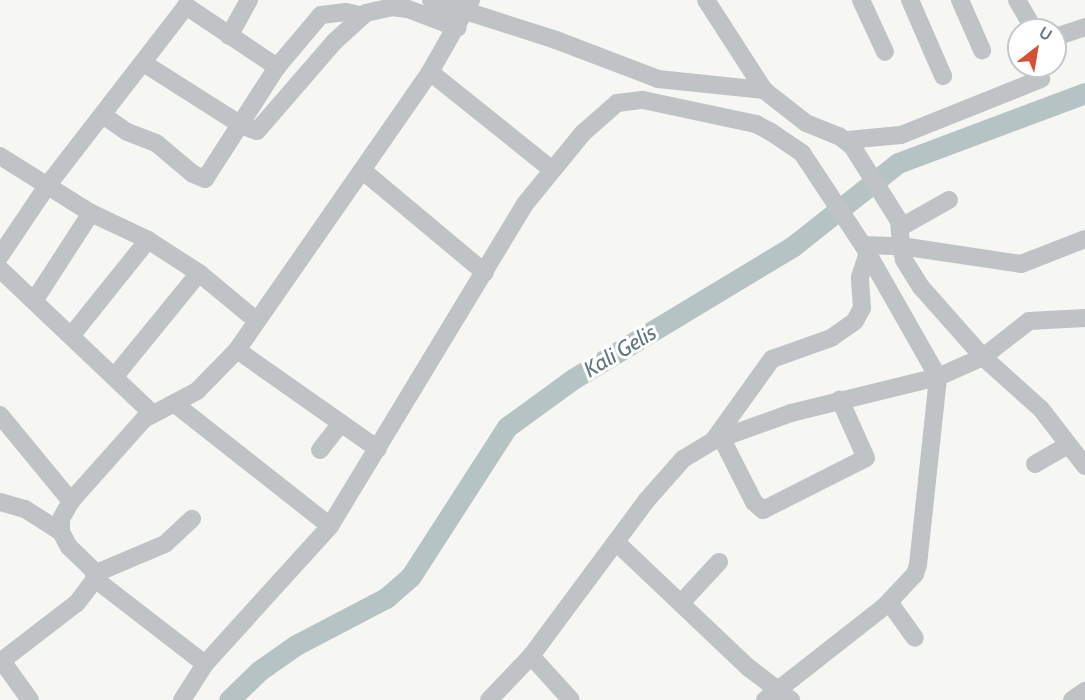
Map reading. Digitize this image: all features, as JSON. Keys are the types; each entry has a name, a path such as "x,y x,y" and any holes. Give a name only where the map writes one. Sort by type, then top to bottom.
{"street":[{"path":"431,0 464,15 658,79 764,90"},
{"path":"708,0 764,90 806,123 844,140 888,200 901,237 904,260 921,286 983,357 1041,409 1085,466"},
{"path":"861,0 885,52"},
{"path":"910,0 943,76"},
{"path":"960,0 982,50"},
{"path":"1017,0 1027,18"},
{"path":"229,36 247,4"},
{"path":"0,256 50,182 145,64 186,6 277,66"},
{"path":"145,64 255,132 334,42 363,16 378,9 408,9 464,15"},
{"path":"104,116 127,132 156,143 205,179 277,66 321,15 346,12 363,16"},
{"path":"61,532 61,519 71,501 152,413 175,404 206,384 237,350 430,72 464,15"},
{"path":"1067,33 1085,27"},
{"path":"430,72 551,169"},
{"path":"807,159 844,140 901,135 1041,79"},
{"path":"182,700 205,664 330,526 525,204 551,169 608,109 629,99 756,124 807,159 864,247 938,377 918,565 915,574 893,606 778,697 616,542"},
{"path":"0,156 50,182 91,213 148,240 199,273 257,321"},
{"path":"362,170 485,273"},
{"path":"864,247 901,237 949,200"},
{"path":"34,301 91,213"},
{"path":"901,237 1021,264 1085,239"},
{"path":"71,336 148,240"},
{"path":"717,440 772,359 831,338 855,321 862,308 860,277 864,247"},
{"path":"0,269 152,413"},
{"path":"115,376 199,273"},
{"path":"489,700 531,656 616,542 683,459 717,440 840,400 938,377 983,357 1029,321 1085,318"},
{"path":"237,350 378,449"},
{"path":"717,440 754,502 763,510 866,458 840,400"},
{"path":"175,404 330,526"},
{"path":"0,415 71,501"},
{"path":"320,450 341,423"},
{"path":"1035,464 1068,445"},
{"path":"0,502 25,509 61,532 95,576 205,664"},
{"path":"30,700 1,662 77,603 95,576 165,544 192,519"},
{"path":"681,603 719,562"},
{"path":"893,606 915,638"},
{"path":"531,656 571,700"},
{"path":"1072,700 1085,691"}],"waterway":[{"name":"Kali Gelis","path":"229,700 259,671 296,645 386,598 411,576 507,427 573,379 792,247 898,163 1085,93"}]}
